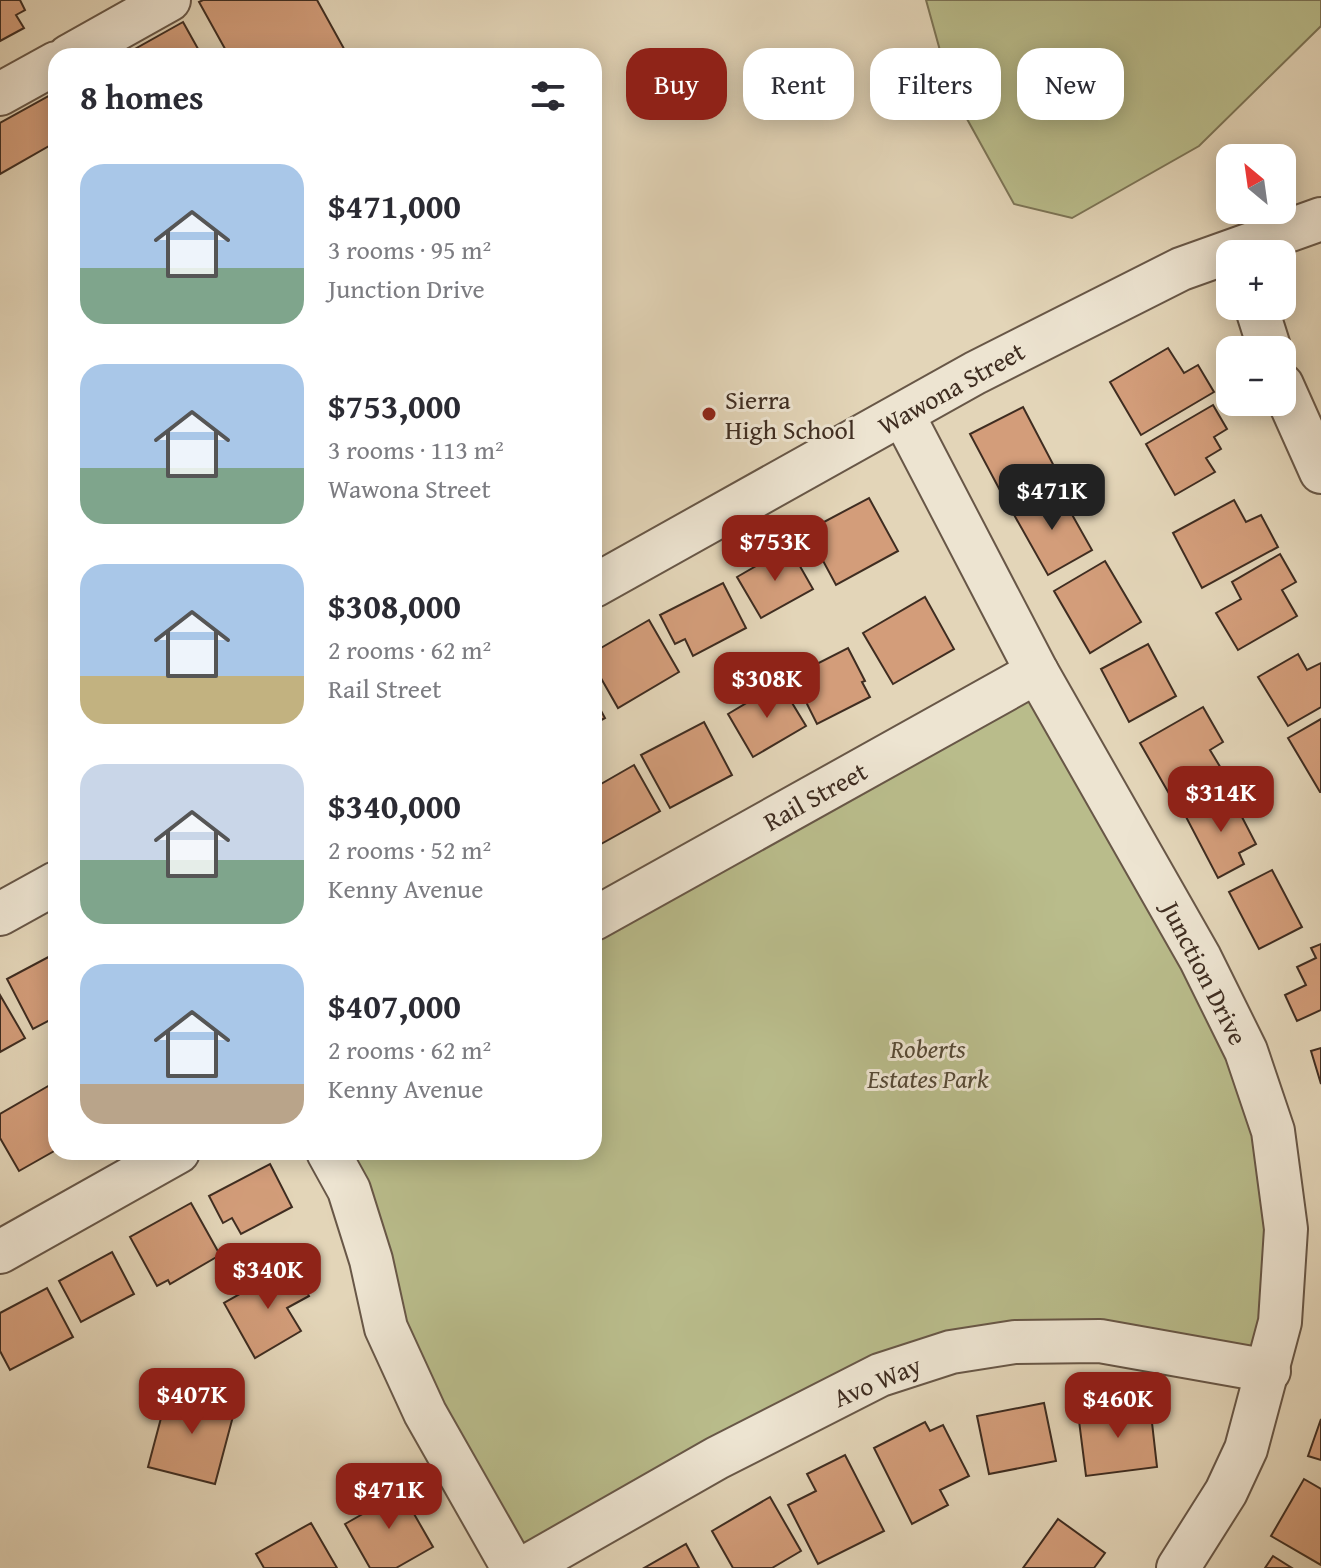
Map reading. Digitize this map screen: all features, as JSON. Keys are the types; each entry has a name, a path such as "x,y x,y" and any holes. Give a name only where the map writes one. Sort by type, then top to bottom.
{"street":[{"path":"83,48 169,0"},
{"path":"0,94 48,67"},
{"name":"Wawona Street","path":"1265,240 1321,219"},
{"name":"Wawona Street","path":"602,582 975,373 1167,276 1216,258"},
{"name":"Junction Drive","path":"903,415 1037,672 1200,958 1246,1051 1273,1131 1286,1229 1280,1322 1246,1449 1226,1492 1178,1568"},
{"path":"1296,416 1321,472"},
{"name":"Rail Street","path":"602,915 1037,672"},
{"path":"0,914 48,887"},
{"path":"0,1252 164,1160"},
{"path":"332,1160 349,1190 392,1342 425,1413 513,1568"},
{"name":"Avo Way","path":"524,1568 717,1458 880,1375 951,1352 1015,1342 1100,1341 1269,1371"}],"green space":[{"path":"926,0 1321,0 1321,26 1199,146 1072,218 1014,204 968,120 1001,120 1001,48 939,48"},
{"name":"Roberts Estates Park","path":"1037,672 1273,1131 1269,1371 951,1352 513,1568 332,1160 602,1160 602,915"}],"building":[{"path":"0,0 20,0 25,10 16,15 24,28 0,41"},
{"path":"317,0 344,48 225,48 199,2"},
{"path":"183,22 198,48 137,48"},
{"path":"48,96 48,147 0,174 0,123"},
{"path":"1168,348 1184,373 1198,365 1214,392 1141,435 1110,382"},
{"path":"1213,405 1216,416 1219,416 1227,429 1214,437 1221,449 1206,458 1215,472 1175,495 1146,444"},
{"path":"1023,407 1055,468 1003,496 970,434"},
{"path":"1057,488 1092,550 1048,575 1013,513"},
{"path":"869,498 898,551 836,585 807,531"},
{"path":"1234,500 1246,522 1261,515 1278,547 1202,588 1173,533"},
{"path":"789,547 813,589 761,618 737,577"},
{"path":"1280,554 1296,582 1282,590 1297,616 1238,650 1216,613 1241,599 1232,582"},
{"path":"1105,561 1141,622 1090,653 1054,591"},
{"path":"723,583 746,628 693,656 685,639 675,644 660,615"},
{"path":"925,597 954,649 893,684 863,633"},
{"path":"649,620 679,672 618,708 602,680 602,647"},
{"path":"1148,644 1176,696 1129,722 1101,669"},
{"path":"848,648 870,697 817,724 793,676"},
{"path":"1298,654 1307,670 1321,663 1321,707 1288,726 1258,677"},
{"path":"780,683 806,726 753,757 728,714"},
{"path":"1203,707 1223,742 1210,750 1225,775 1175,804 1140,743"},
{"path":"1321,719 1321,792 1320,792 1288,738"},
{"path":"704,722 732,775 670,808 641,755"},
{"path":"634,765 660,811 602,843 602,783"},
{"path":"1229,792 1256,844 1239,853 1244,864 1218,878 1185,815"},
{"path":"1272,870 1302,927 1259,949 1229,892"},
{"path":"1321,944 1321,1010 1297,1021 1285,995 1306,985 1297,967 1316,958 1311,948"},
{"path":"48,957 48,1021 33,1029 7,979"},
{"path":"0,995 25,1038 0,1052"},
{"path":"1321,1048 1321,1084 1311,1051"},
{"path":"48,1086 48,1155 19,1171 0,1138 0,1114"},
{"path":"270,1164 292,1207 241,1234 232,1218 223,1223 209,1196"},
{"path":"191,1203 220,1255 170,1284 168,1280 157,1286 130,1237"},
{"path":"112,1252 134,1294 81,1322 59,1281"},
{"path":"291,1265 309,1296 287,1308 301,1331 255,1358 224,1303"},
{"path":"47,1288 73,1337 10,1370 0,1351 0,1313"},
{"path":"169,1388 236,1405 215,1484 148,1467"},
{"path":"1044,1403 1056,1461 989,1474 977,1416"},
{"path":"1150,1405 1157,1467 1086,1476 1078,1413"},
{"path":"1321,1419 1321,1460 1308,1456"},
{"path":"925,1422 930,1431 943,1425 969,1476 940,1490 948,1505 912,1524 874,1448"},
{"path":"845,1455 884,1531 818,1564 788,1505 816,1491 807,1474"},
{"path":"394,1479 433,1547 396,1568 370,1568 345,1524 380,1504 373,1491"},
{"path":"1304,1479 1321,1489 1321,1565 1271,1536"},
{"path":"770,1497 801,1551 772,1568 733,1568 712,1531"},
{"path":"1058,1519 1105,1553 1094,1568 1023,1568"},
{"path":"311,1523 337,1568 264,1568 256,1554"},
{"path":"686,1544 699,1568 644,1568"},
{"path":"1273,1556 1292,1568 1265,1568"}],"place":[{"name":"Sierra High School","path":"709,414"}]}
